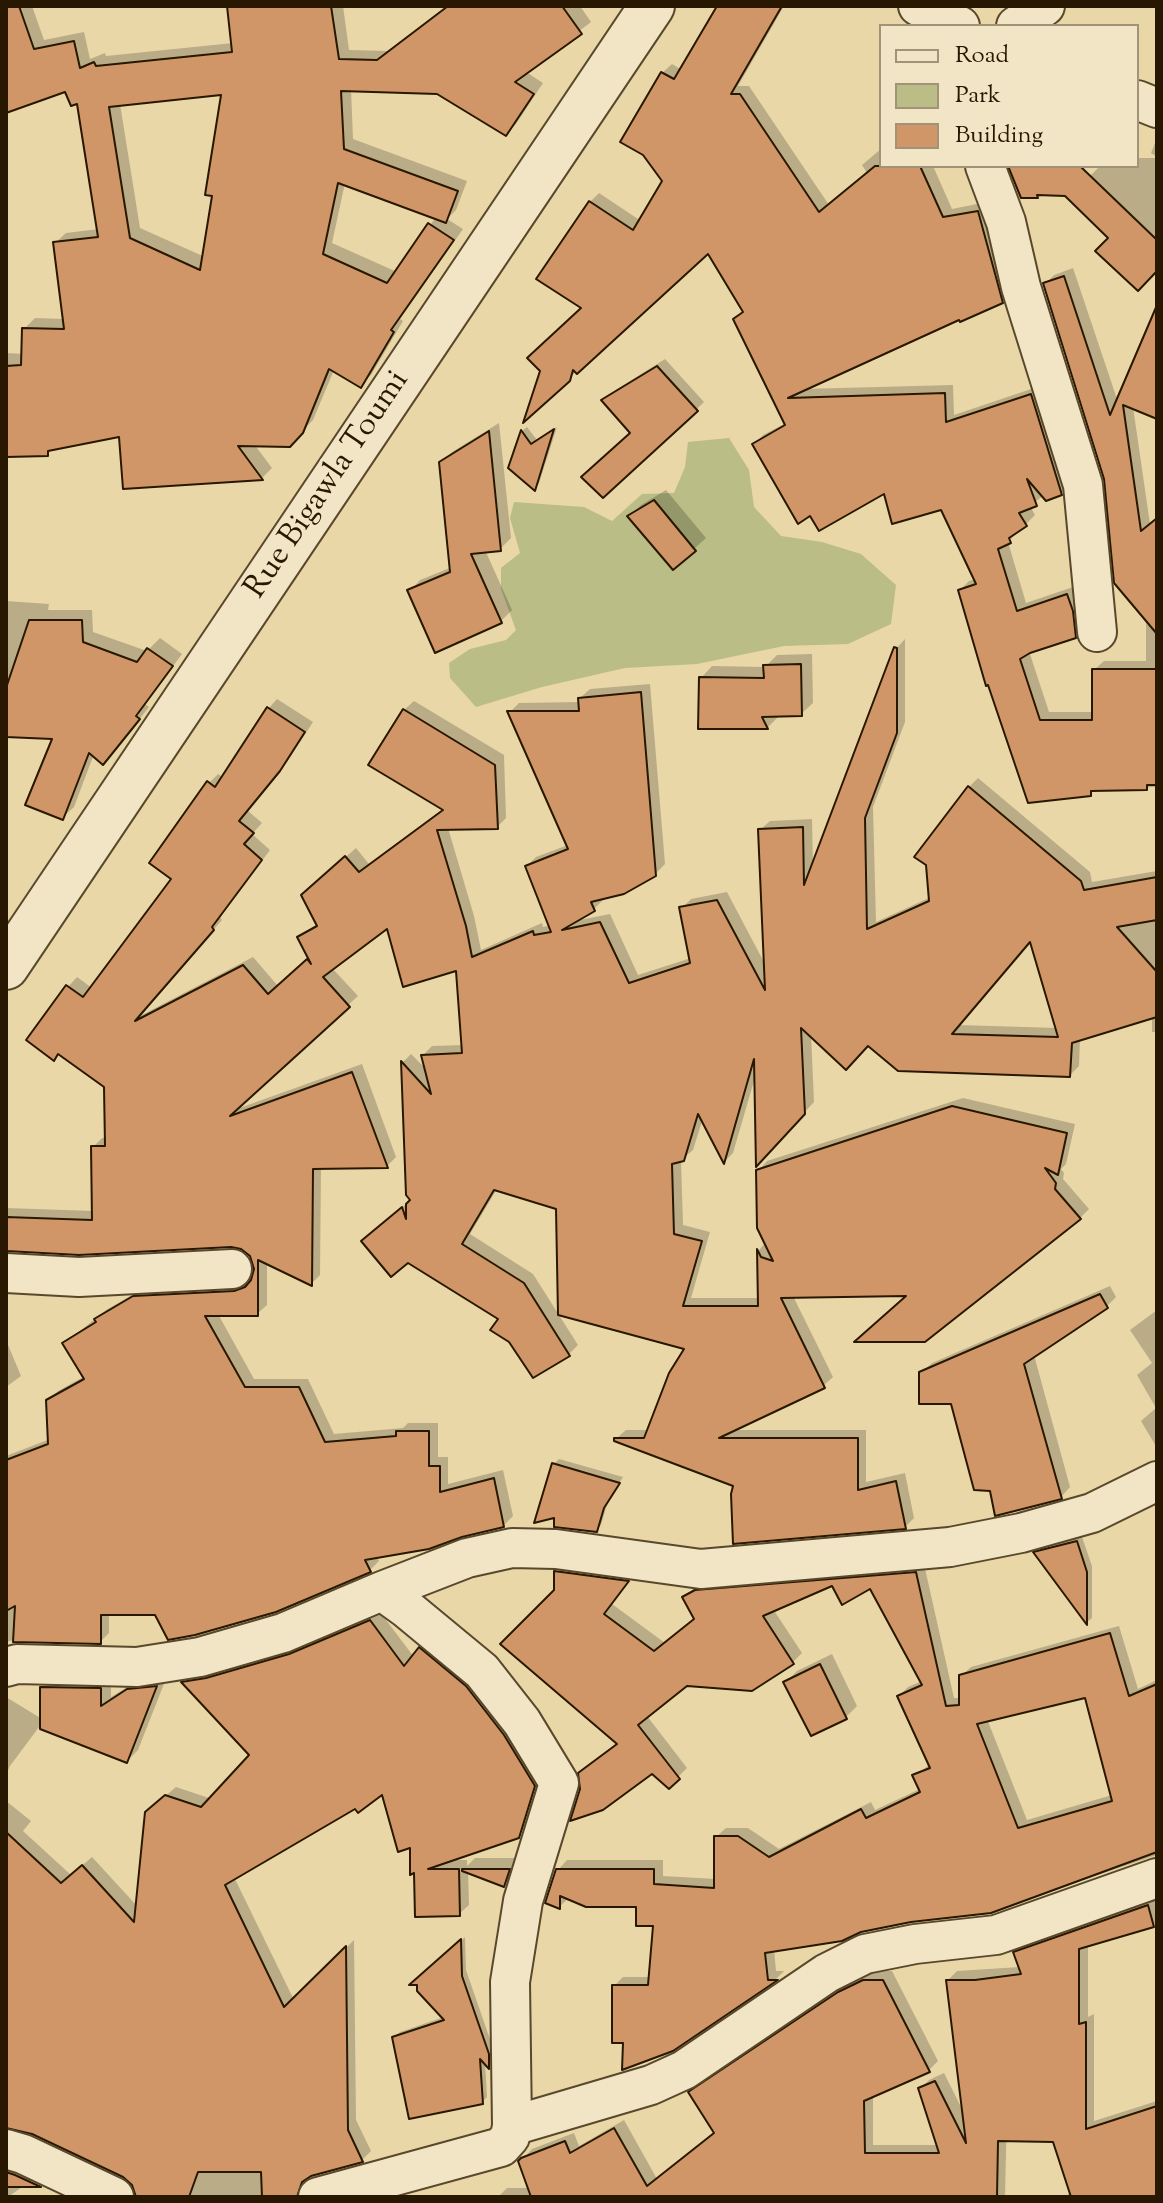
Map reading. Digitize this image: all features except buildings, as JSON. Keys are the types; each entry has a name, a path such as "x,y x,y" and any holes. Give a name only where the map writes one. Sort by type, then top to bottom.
{"street":[{"name":"Rue Bigawla Toumi","path":"6,967 652,6"},
{"path":"1019,24 1045,6"},
{"path":"986,168 1006,222 1021,287 1083,485 1097,632"},
{"path":"6,1273 79,1277 232,1269"},
{"path":"6,1667 17,1664 137,1667 200,1657 283,1633 467,1558 512,1548 556,1549 701,1569 950,1547 1021,1533 1092,1513 1157,1481"},
{"path":"318,2197 501,2147 510,2137 510,1982 523,1901 559,1783 522,1722 482,1671 382,1591"},
{"path":"512,2126 651,2085 684,2070 827,1973 865,1954 915,1944 996,1935 1157,1878"},
{"path":"6,2149 114,2197"}],"green space":[{"path":"729,438 749,470 754,507 781,536 822,542 861,554 896,585 891,624 848,644 784,646 697,664 625,668 542,687 476,707 450,678 449,663 470,649 506,640 516,630 501,589 501,568 520,553 510,518 514,502 584,507 612,521 642,494 674,493 685,467 688,442"}]}
